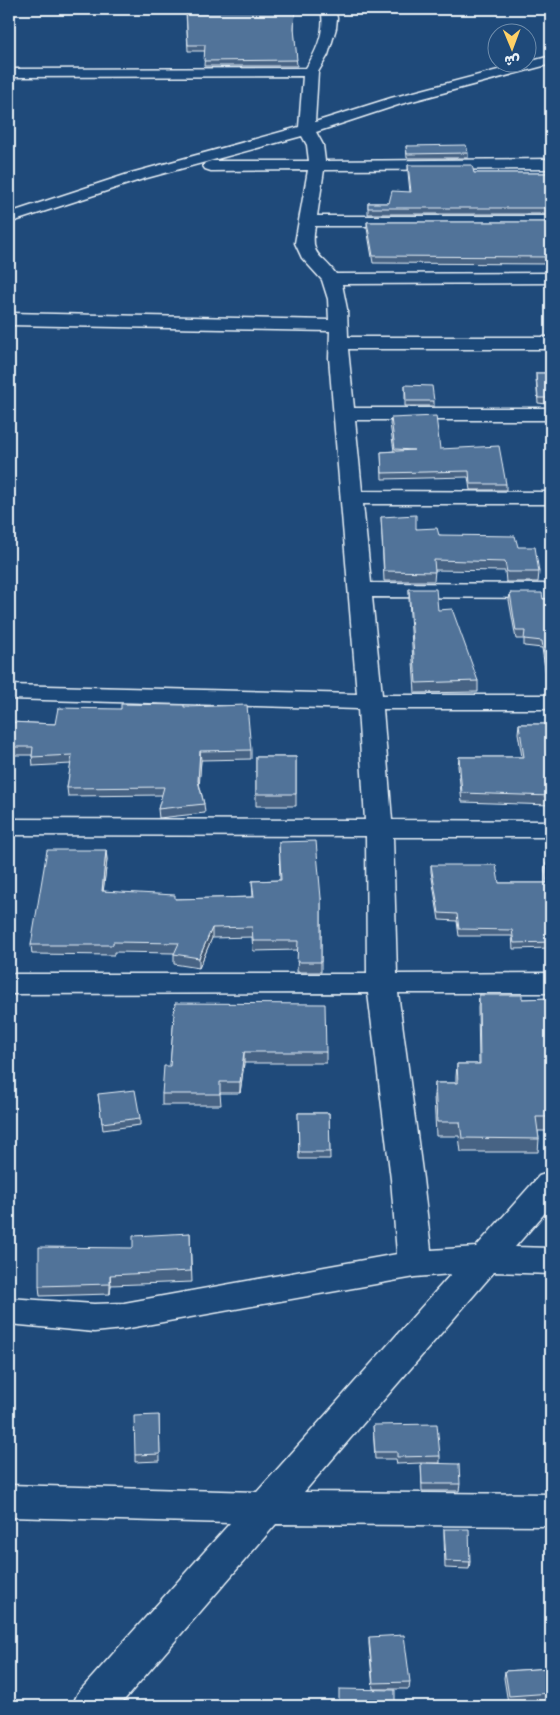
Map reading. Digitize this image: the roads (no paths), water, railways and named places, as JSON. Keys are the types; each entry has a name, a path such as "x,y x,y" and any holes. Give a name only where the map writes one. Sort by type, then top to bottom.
{"street":[{"path":"328,9 330,18 329,28 321,55 311,72 307,130 315,145 318,156 304,233 305,250 331,279 337,302 344,414 370,702 379,828 382,983 407,1179 415,1264"},
{"path":"9,218 172,166 307,130 396,101 551,60"},
{"path":"9,73 311,72"},
{"path":"172,166 551,164"},
{"path":"307,222 551,221"},
{"path":"331,279 551,278"},
{"path":"9,319 551,343"},
{"path":"344,414 551,414"},
{"path":"352,497 551,498"},
{"path":"360,590 551,591"},
{"path":"9,692 370,702 551,702"},
{"path":"9,827 551,829"},
{"path":"9,984 551,983"},
{"path":"92,1706 551,1184"},
{"path":"9,1311 94,1318 124,1316 415,1264 485,1259 551,1262"},
{"path":"9,1501 266,1508 551,1510"}]}
